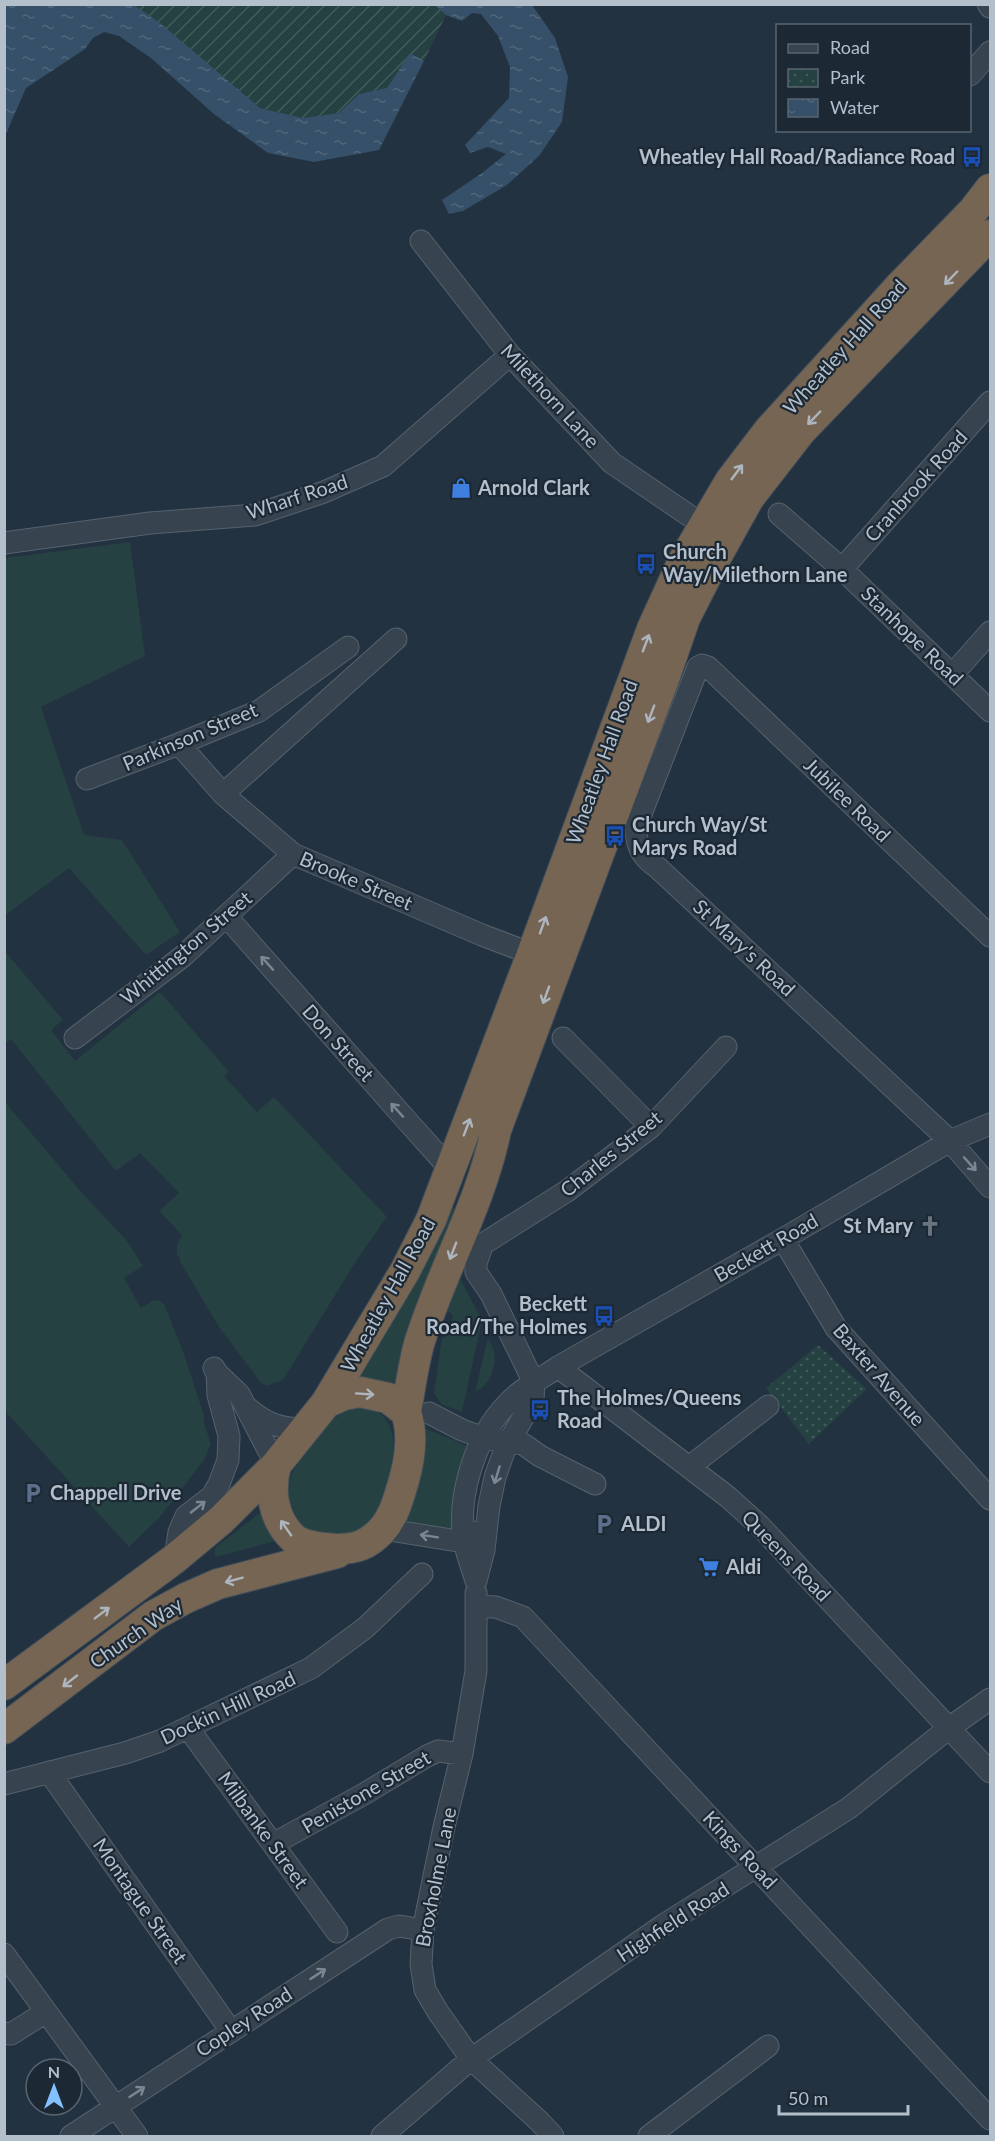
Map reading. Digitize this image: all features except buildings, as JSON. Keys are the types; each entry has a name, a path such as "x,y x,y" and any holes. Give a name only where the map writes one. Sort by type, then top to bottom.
{"highway":[{"name":"Wheatley Hall Road","path":"276,1465 326,1403 405,1271 431,1220 652,629 683,561 703,525 730,481 769,430 899,286 973,211 990,189"},
{"name":"Wheatley Hall Road","path":"352,1549 361,1546 383,1529 398,1502 418,1412 418,1346 490,1158 496,1130 685,618 749,498 801,431 990,235"},
{"path":"482,1238 478,1217 490,1158"},
{"name":"Wheatley Hall Road","path":"326,1403 344,1395 360,1392 388,1398 418,1412"},
{"path":"276,1465 272,1478 275,1511 294,1539 309,1545 352,1549"},
{"name":"Church Way","path":"4,1685 175,1558 221,1520 276,1465"},
{"name":"Church Way","path":"4,1729 153,1616 186,1598 219,1584 352,1549"}],"street":[{"path":"971,73 990,52"},
{"name":"Milethorn Lane","path":"421,241 510,355 615,465 703,525"},
{"name":"Wharf Road","path":"4,543 150,523 255,515 324,492 383,466 510,355"},
{"name":"Cranbrook Road","path":"842,569 990,402"},
{"name":"Stanhope Road","path":"779,514 842,569 990,711"},
{"path":"952,675 990,633"},
{"path":"223,794 396,639"},
{"name":"Parkinson Street","path":"87,779 258,711 348,647"},
{"name":"Jubilee Road","path":"702,665 708,668 990,936"},
{"name":"St Mary's Road","path":"702,665 698,667 636,828 636,842 640,852 950,1141 990,1186"},
{"name":"Brooke Street","path":"179,744 223,794 293,854 532,954"},
{"name":"Whittington Street","path":"75,1038 182,957 227,918 293,854"},
{"name":"Don Street","path":"227,918 408,1123 444,1162 452,1166"},
{"path":"563,1038 651,1127"},
{"name":"Charles Street","path":"482,1238 567,1191 651,1127 726,1047"},
{"name":"Beckett Road","path":"476,1581 464,1542 463,1505 482,1441 497,1417 518,1394 558,1367 950,1141 990,1124"},
{"path":"476,1581 484,1550 495,1477 507,1445 533,1400 534,1383 491,1294 478,1276 475,1267 482,1238"},
{"name":"Baxter Avenue","path":"783,1239 836,1328 990,1499"},
{"name":"Queens Road","path":"558,1367 728,1497 760,1526 990,1772"},
{"path":"175,1558 179,1532 186,1516 212,1496 222,1478 228,1460 229,1436 218,1395 215,1371 236,1389 247,1406 276,1465"},
{"path":"247,1406 262,1420 272,1425 305,1429"},
{"path":"689,1467 768,1406"},
{"path":"418,1412 478,1419 497,1417"},
{"path":"418,1412 482,1441 507,1445 523,1444 540,1456 595,1484"},
{"path":"383,1529 464,1542 475,1530 489,1506"},
{"name":"Dockin Hill Road","path":"4,1784 125,1753 188,1728 311,1668 365,1628 422,1574"},
{"name":"Broxholme Lane","path":"476,1581 476,1671 462,1754 423,1930 421,1965 424,1990 471,2059 553,2136"},
{"name":"Kings Road","path":"477,1606 496,1607 523,1617 990,2119"},
{"name":"Highfield Road","path":"382,2136 471,2059 662,1926 849,1808 949,1728 990,1699"},
{"name":"Milbanke Street","path":"188,1728 337,1932"},
{"name":"Penistone Street","path":"273,1845 427,1756 438,1751 462,1754"},
{"name":"Montague Street","path":"49,1772 231,2031"},
{"name":"Copley Road","path":"71,2136 388,1929 399,1926 423,1930"},
{"path":"4,1954 137,2136"},
{"path":"4,2033 11,2034 45,2012"},
{"path":"649,2136 768,2046"}],"green space":[{"path":"434,4 446,15 424,61 410,53 387,89 359,94 339,113 303,118 260,108 132,5"},
{"path":"130,542 145,656 41,707 84,835 122,840 180,932 146,955 69,868 4,916 5,558"},
{"path":"4,950 63,1020 51,1030 75,1061 160,992 229,1072 224,1076 257,1112 274,1097 387,1217 356,1261 283,1380 267,1386 261,1383 219,1327 182,1265 177,1254 177,1245 182,1235 159,1211 179,1193 140,1153 116,1171 11,1039 5,1043"},
{"path":"5,1102 83,1194 127,1241 143,1266 124,1278 141,1308 152,1301 159,1300 164,1304 184,1354 204,1415 204,1423 211,1444 204,1460 159,1518 129,1547 5,1411"},
{"path":"447,1207 457,1209 398,1390 352,1380"},
{"path":"458,1275 482,1320 462,1412 441,1404 434,1393 442,1338 449,1335 453,1316 447,1310"},
{"path":"488,1338 494,1351 495,1363 488,1381 475,1392"},
{"path":"818,1345 867,1389 809,1444 766,1388"},
{"path":"357,1407 375,1410 388,1423 394,1445 391,1472 383,1500 372,1520 349,1535 331,1539 304,1529 290,1501 290,1479 301,1458 332,1421 345,1411"},
{"path":"424,1428 470,1447 453,1510 452,1530 398,1525"},
{"path":"262,1511 280,1540 215,1557 215,1548"}],"water":[{"path":"5,4 134,5 160,23 260,108 303,118 339,113 359,94 387,88 410,53 424,61 379,150 314,162 268,153 214,114 151,58 119,36 104,32 93,38 85,49 26,88 5,136"},
{"path":"434,5 532,5 555,38 568,77 562,122 539,156 507,185 463,211 449,214 442,200 506,154 488,147 470,153 465,145 509,98 510,67 498,36 481,14 472,13 462,21 446,15"}],"place":[{"name":"Wheatley Hall Road/Radiance Road","path":"972,157"},
{"name":"Arnold Clark","path":"461,488"},
{"name":"Church Way/Milethorn Lane","path":"646,564"},
{"name":"Church Way/St Marys Road","path":"615,836"},
{"name":"St Mary","path":"930,1226"},
{"name":"Beckett Road/The Holmes","path":"604,1316"},
{"name":"The Holmes/Queens Road","path":"540,1410"},
{"name":"Chappell Drive","path":"33,1493"},
{"name":"ALDI","path":"604,1524"},
{"name":"Aldi","path":"709,1567"}]}
